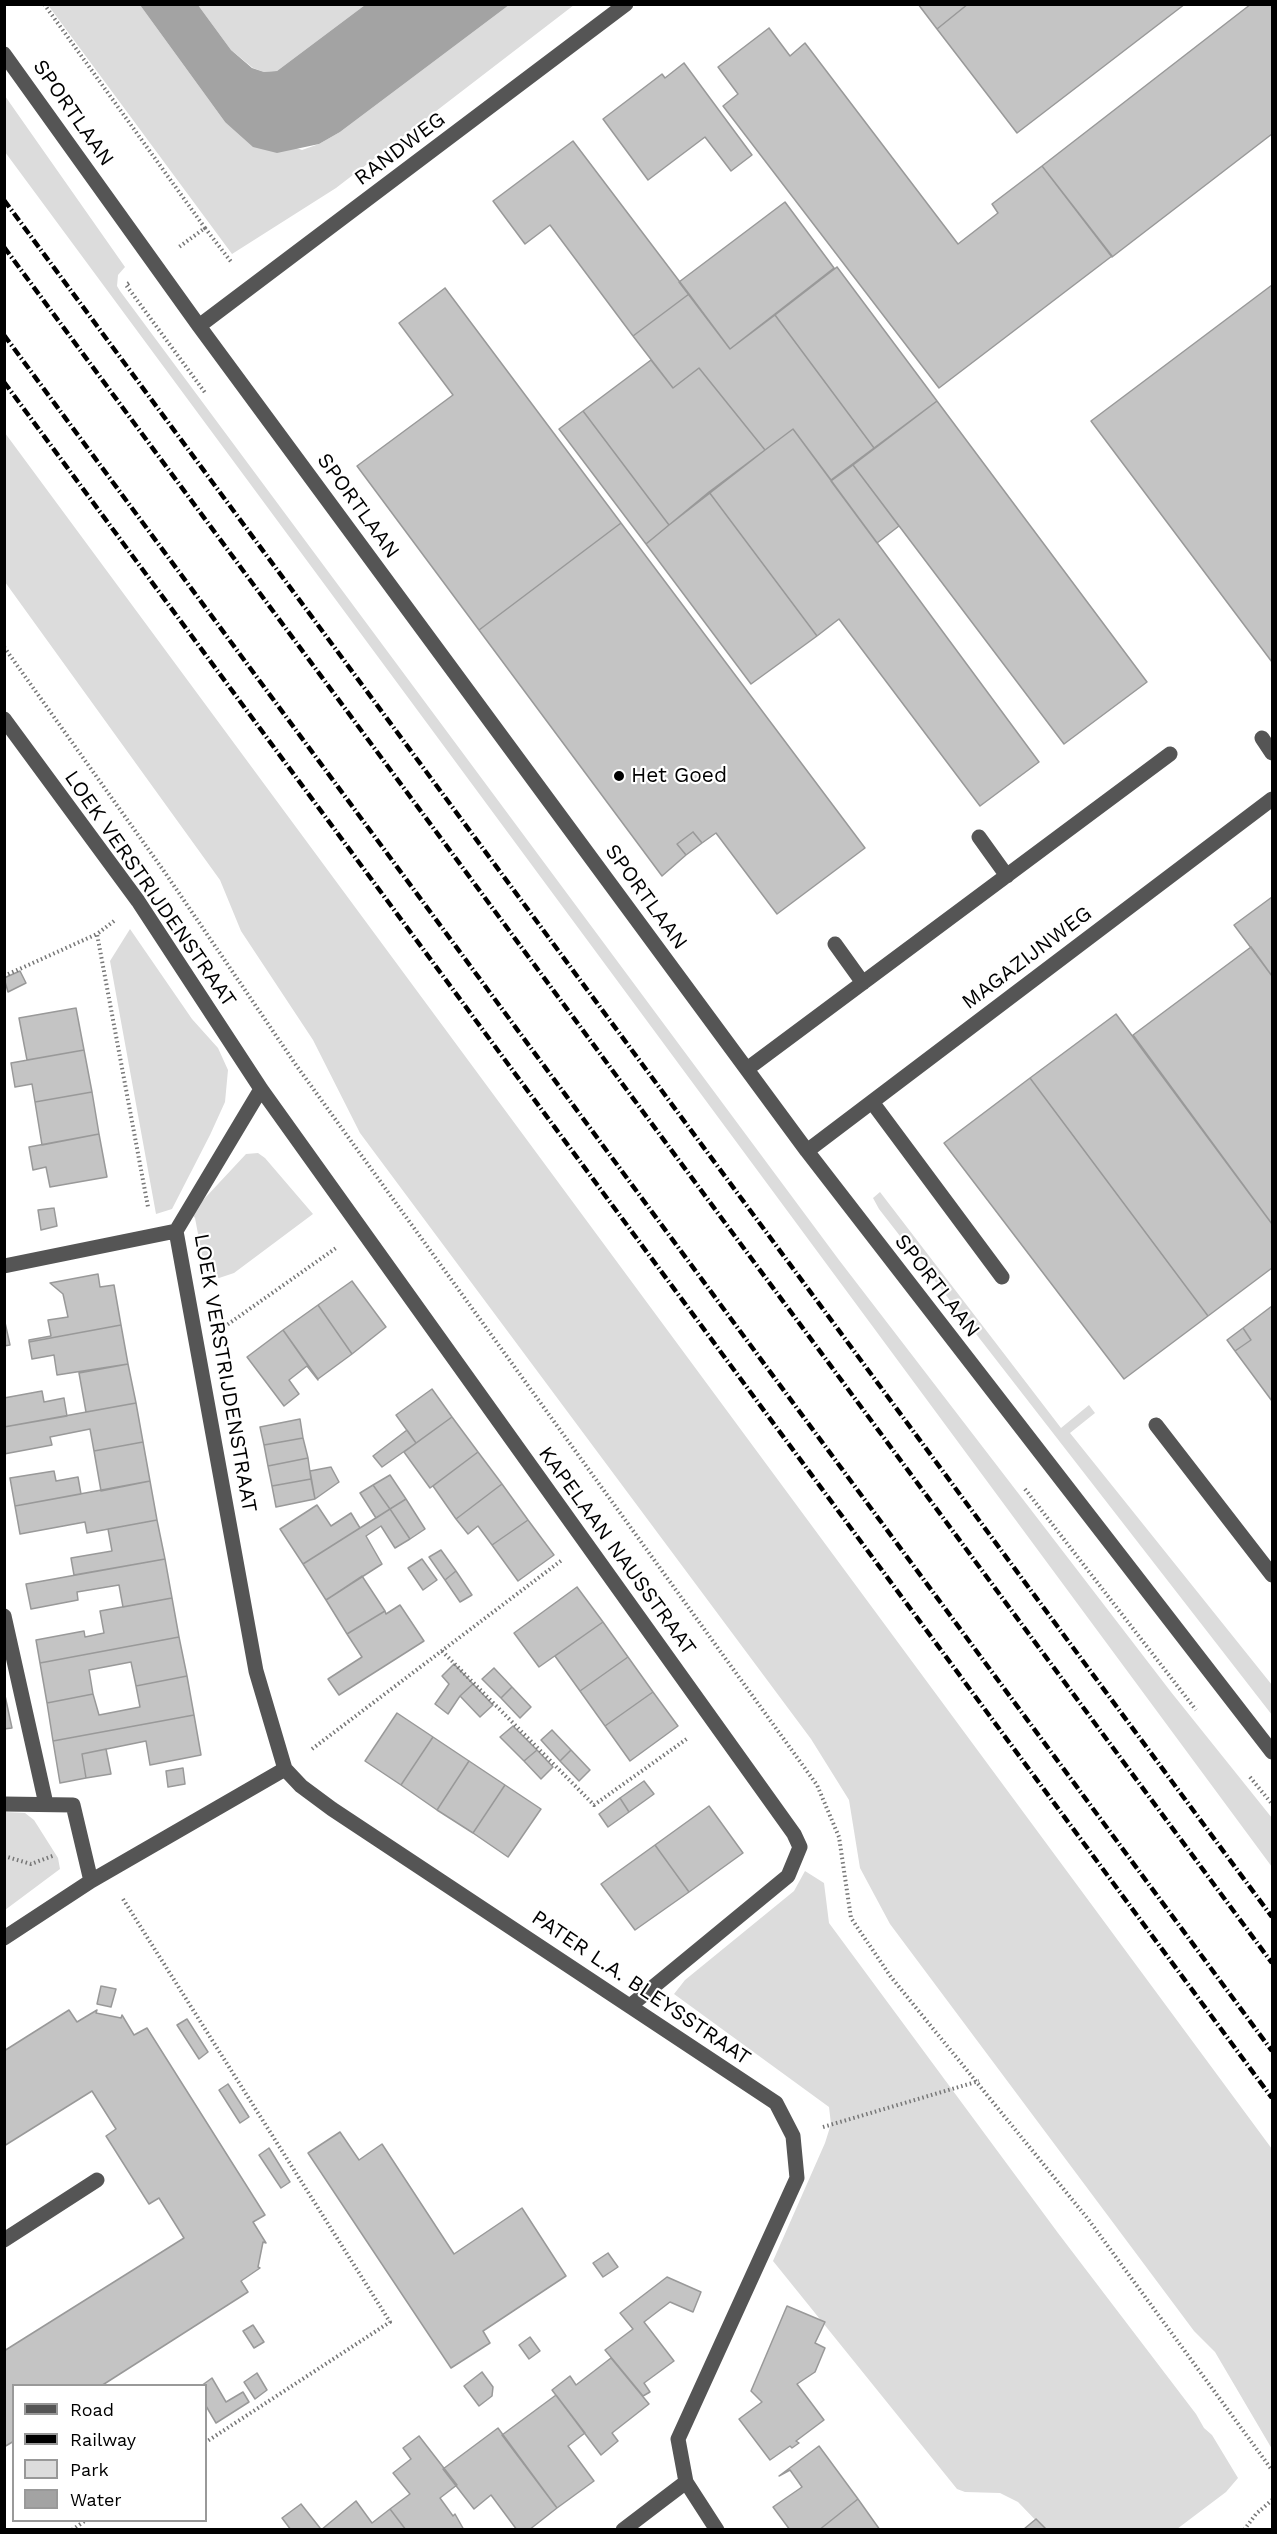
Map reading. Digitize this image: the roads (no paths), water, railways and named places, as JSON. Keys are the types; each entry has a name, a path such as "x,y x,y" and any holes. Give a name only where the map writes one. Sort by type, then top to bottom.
{"street":[{"name":"RANDWEG","path":"199,326 626,4"},
{"name":"SPORTLAAN","path":"4,54 199,326 807,1151 1272,1752"},
{"name":"LOEK VERSTRIJDENSTRAAT","path":"4,719 138,901 261,1089 176,1231 256,1671 285,1769"},
{"path":"1262,738 1272,753"},
{"path":"747,1069 1170,753"},
{"name":"MAGAZIJNWEG","path":"807,1151 1272,799"},
{"path":"978,837 1007,876"},
{"path":"835,944 862,983"},
{"name":"KAPELAAN NAUSSTRAAT","path":"261,1089 713,1720 794,1834 800,1847 788,1876 630,2006"},
{"path":"872,1102 1002,1277"},
{"path":"4,1266 176,1231"},
{"path":"1156,1425 1272,1575"},
{"path":"4,1616 46,1804"},
{"path":"4,1938 91,1881 285,1769"},
{"name":"PATER L.A. BLEYSSTRAAT","path":"285,1769 301,1786 332,1809 776,2103 793,2136 797,2178 678,2439 686,2482 717,2529"},
{"path":"4,1804 72,1804 91,1881"},
{"path":"4,2240 97,2180"},
{"path":"623,2529 686,2482"}],"water":[{"path":"140,5 198,5 231,50 252,68 264,72 277,71 365,5 509,5 340,132 319,144 277,153 253,147 225,122"}],"railway":[{"path":"4,200 1272,1917"},
{"path":"4,247 1272,1963"},
{"path":"4,335 1272,2051"},
{"path":"4,382 1272,2098"}],"place":[{"name":"Het Goed","path":"619,776"}]}
